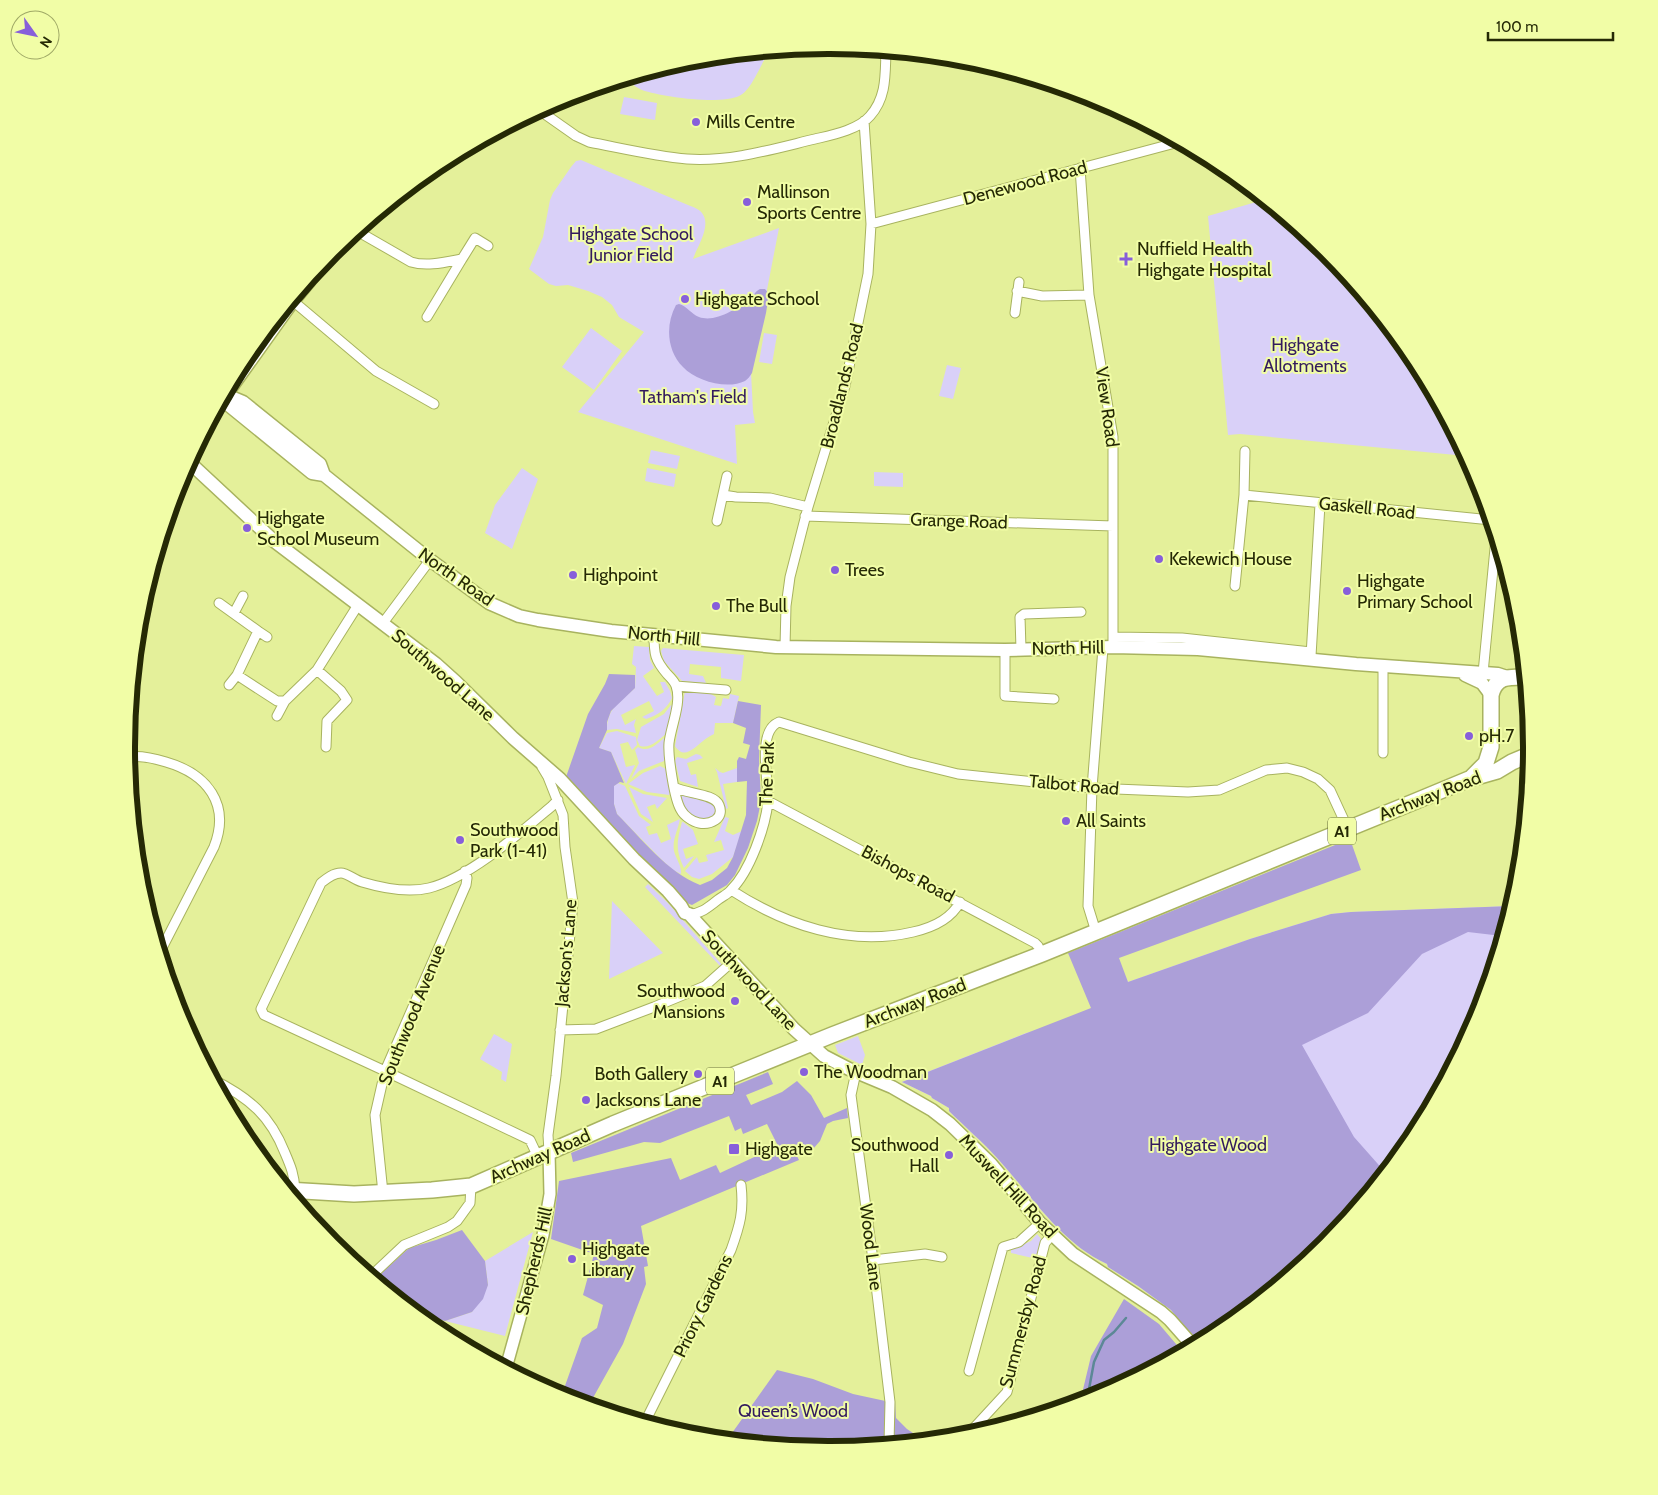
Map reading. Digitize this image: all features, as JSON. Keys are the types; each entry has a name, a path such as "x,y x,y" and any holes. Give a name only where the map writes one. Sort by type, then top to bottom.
{"highway":[{"path":"1485,684 1495,685 1507,677"},
{"name":"North Hill","path":"1507,677 1519,677"},
{"name":"A1","path":"1469,780 1486,764 1491,747 1485,684"},
{"path":"1491,747 1500,758 1512,762"},
{"name":"Archway Road","path":"295,1190 354,1194 471,1186 613,1124 810,1044 1042,954 1469,780 1497,771 1523,758"}],"main road":[{"name":"North Road","path":"230,398 243,402 320,464 324,475 430,560 489,603 519,616 610,631"},
{"name":"Southwood Lane","path":"195,467 274,541 427,656 537,760 560,779 810,1044"},
{"name":"North Hill","path":"610,631 784,647 1005,650 1110,644 1311,656 1383,666 1453,670 1485,684 1498,674 1507,677"},
{"name":"Muswell Hill Road","path":"810,1044 824,1056 856,1072 892,1086 925,1105 950,1124 991,1164 1052,1235 1073,1254 1161,1312 1188,1340"}],"street":[{"path":"546,115 588,142 692,159 734,157 831,135 864,121 870,116 882,96 885,82 886,56"},
{"name":"Broadlands Road","path":"784,647 786,606 790,577 805,516 833,429 852,358 868,274 871,224 864,121"},
{"name":"Denewood Road","path":"871,224 1171,144"},
{"name":"View Road","path":"1080,168 1089,294 1113,437 1110,644 1092,788 1088,906 1096,932"},
{"path":"363,234 411,262 418,264 441,263 462,259"},
{"path":"427,316 475,238 488,246"},
{"path":"1015,313 1019,282"},
{"path":"1018,291 1042,296 1089,294"},
{"path":"297,303 376,371 434,404"},
{"path":"1235,586 1244,495 1245,451"},
{"path":"717,521 727,476"},
{"path":"723,495 736,498 770,498 808,507"},
{"name":"Gaskell Road","path":"1244,495 1484,519"},
{"path":"1311,656 1320,504"},
{"name":"Grange Road","path":"805,516 1113,526"},
{"path":"1485,684 1495,554"},
{"path":"383,623 430,560"},
{"path":"234,613 243,596"},
{"path":"219,603 268,637"},
{"path":"277,716 285,701 317,670 358,605"},
{"path":"1022,649 1020,617 1024,614 1081,612"},
{"path":"229,685 237,675 258,631"},
{"path":"654,636 655,655 676,686 677,709 669,751 674,787 681,811 697,823 706,824 715,822 718,819 720,810 717,802 712,798 674,787"},
{"path":"1005,650 1005,696 1054,699"},
{"path":"1383,666 1383,753"},
{"path":"317,670 341,691 347,700 327,721 326,747"},
{"path":"237,675 277,701 285,701"},
{"path":"676,686 726,690"},
{"name":"Talbot Road","path":"774,724 779,722 787,724 909,762 958,774 1092,788 1188,792 1219,790 1266,770 1287,768 1303,772 1318,779 1330,790 1348,829"},
{"name":"The Park","path":"685,910 697,914 718,900 731,890 747,867 754,851 768,801 765,760 768,733 774,724"},
{"path":"135,756 180,766 198,777 210,789 215,799 220,819 218,837 214,847 164,944"},
{"name":"Jackson's Lane","path":"537,760 548,777 563,815 565,847 573,903 556,1076 548,1135 543,1155"},
{"path":"543,1155 530,1140 264,1015 261,1009 320,883 330,876 342,873 361,881 398,889 429,888 448,881 496,851 558,800"},
{"name":"Bishops Road","path":"768,801 1035,943 1042,954"},
{"name":"Southwood Avenue","path":"383,1193 375,1115 385,1071 466,886 467,878 465,871"},
{"path":"731,890 748,901 798,924 827,933 854,936 875,937 921,930 953,913 960,902"},
{"path":"560,1030 596,1029 654,1007 705,986 732,962"},
{"name":"Wood Lane","path":"856,1072 851,1095 890,1402 889,1438"},
{"path":"223,1085 252,1103 268,1119 278,1136 294,1175 292,1186"},
{"name":"Shepherds Hill","path":"508,1362 543,1235 550,1194 543,1155"},
{"name":"Priory Gardens","path":"647,1417 736,1236 742,1215 741,1185"},
{"path":"375,1272 404,1244 448,1227 457,1221 470,1204 471,1186"},
{"path":"970,1371 1003,1247 1019,1242 1040,1223"},
{"name":"Summersby Road","path":"976,1425 1007,1392 1045,1243 1052,1235"},
{"path":"873,1260 925,1254 942,1257"}],"green space":[{"path":"766,57 747,89 739,96 730,99 691,99 651,93 631,83 694,67"},
{"path":"624,97 657,103 655,120 620,114"},
{"name":"Highgate School","path":"581,160 694,207 701,212 705,218 705,230 693,259 779,228 751,372 755,423 735,425 737,464 578,412 644,332 619,317 612,305 602,297 568,285 556,286 549,284 529,269 543,237 553,193 576,161"},
{"name":"Highgate Allotments","path":"1257,202 1320,257 1351,290 1406,362 1430,401 1458,455 1240,434 1228,435 1208,216"},
{"path":"760,289 765,289 769,294 752,373 747,379 738,384 730,385 712,383 696,376 683,367 674,353 669,338 670,321 676,305 682,305 699,317 719,317 738,307"},
{"path":"591,328 622,351 594,390 562,367"},
{"path":"764,333 777,335 772,364 759,362"},
{"path":"947,365 961,368 953,399 939,396"},
{"path":"651,450 680,456 677,469 648,463"},
{"path":"522,468 538,479 512,549 485,533 495,505"},
{"path":"647,468 676,474 674,487 645,481"},
{"path":"874,472 903,473 903,487 874,486"},
{"path":"634,646 649,647 650,660 654,668 643,676 657,696 664,692 660,682 665,682 672,698 661,712 646,719 642,717 654,711 649,701 621,715 625,725 636,719 634,725 636,733 617,729 607,730 609,716 615,706 635,688 636,667 632,664"},
{"path":"663,648 744,655 741,681 721,678 721,667 690,664 689,674 703,676 706,683 682,681 664,661 661,651"},
{"path":"609,674 635,675 635,688 611,711 607,722 607,730 599,748 611,752 624,783 620,782 614,786 614,804 617,814 666,863 677,872 700,885 712,880 727,868 733,857 746,815 747,781 737,782 737,761 739,757 746,759 750,745 743,743 746,728 733,723 738,701 761,705 759,759 761,801 748,848 735,875 727,885 692,905 679,898 566,777 588,714"},
{"path":"685,691 711,694 716,697 714,705 721,706 723,698 729,699 730,694 739,696 733,723 715,723 714,734 693,749 682,752 675,746"},
{"path":"671,705 673,706 666,734 651,745 640,746 637,740 641,727 664,714"},
{"path":"617,731 636,737 637,745 632,750 628,742 620,744 626,767 635,765 626,784 611,752 599,748 607,733"},
{"path":"664,738 664,761 639,771 631,779 639,763 635,750 638,747 649,749"},
{"path":"696,754 703,758 687,763 691,775 696,774 698,787 680,781 675,761 677,757 686,759"},
{"path":"660,766 666,769 669,795 647,792 628,784 643,773"},
{"path":"715,768 723,773 737,768 737,782 723,784 728,808 726,809 717,772"},
{"path":"618,783 625,786 639,816 651,825 646,827 649,835 657,833 661,843 671,839 667,825 680,819 674,839 674,847 681,868 681,874 673,870 661,859 617,814 614,804 614,786"},
{"path":"629,787 643,794 667,798 657,809 655,804 647,807 653,822 641,814"},
{"path":"678,795 701,797 715,805 717,814 706,821 691,815 685,810 680,801"},
{"path":"725,817 729,818 725,831 733,835 742,831 733,857 712,874 699,879 692,877 685,871 697,857 699,863 708,861 706,855 724,850 721,840 714,842"},
{"path":"683,822 693,830 698,844 683,849 686,859 694,856 684,868 679,855 678,845"},
{"name":"Highgate Wood","path":"1350,839 1361,870 1119,958 1128,982 1250,939 1331,914 1504,906 1496,935 1468,932 1422,954 1368,1013 1302,1045 1354,1137 1381,1167 1351,1205 1320,1238 1286,1269 1251,1298 1193,1337 1171,1310 1108,1267 1107,1264 1075,1244 1061,1231 1011,1173 949,1111 949,1108 931,1096 902,1082 1091,1008 1068,953"},
{"path":"648,884 668,903 723,966 721,967 645,887"},
{"path":"612,901 663,953 609,979"},
{"name":"Highgate Wood","path":"1504,906 1486,970 1470,1013 1430,1094 1406,1133 1351,1205 1320,1238 1251,1298 1193,1337 1171,1310 1108,1267 1107,1264 1075,1244 1061,1231 1011,1173 949,1111 949,1108 931,1096 902,1082 1026,1033 1092,1018 1098,941 1108,937 1128,982 1250,939 1331,914"},
{"path":"494,1034 512,1044 506,1082 501,1079 502,1072 480,1059"},
{"path":"858,1036 865,1055 862,1065 838,1053 835,1045"},
{"path":"768,1072 773,1084 746,1095 751,1105 782,1092 797,1081 811,1095 824,1118 847,1108 848,1118 827,1124 820,1141 813,1149 797,1156 799,1160 641,1226 648,1266 644,1267 646,1284 623,1344 592,1399 564,1388 582,1338 597,1328 603,1305 583,1295 594,1254 551,1239 559,1181 671,1158 680,1180 716,1165 720,1173 778,1146 767,1124 743,1134 741,1128 735,1131 729,1116 660,1143 644,1142 573,1162 571,1153"},
{"path":"462,1230 485,1261 488,1285 483,1299 472,1312 445,1321 437,1319 379,1275 409,1248"},
{"path":"533,1232 505,1336 445,1321 472,1312 488,1285 485,1261"},
{"path":"1037,1234 1042,1240 1037,1259 1011,1253 1011,1250 1031,1241"},
{"path":"1124,1299 1159,1324 1178,1347 1136,1370 1082,1392 1091,1356"},
{"name":"Queen’s Wood","path":"777,1370 813,1379 853,1394 890,1402 895,1401 896,1418 917,1435 874,1440 829,1441 784,1440 731,1434"}],"waterway":[{"path":"1089,1390 1094,1362 1104,1340 1126,1318"}],"place":[{"name":"Mills Centre","path":"696,122"},
{"name":"Mallinson Sports Centre","path":"747,202"},
{"name":"Nuffield Health Highgate Hospital","path":"1126,259"},
{"name":"Highgate School","path":"685,299"},
{"name":"Highgate School Museum","path":"247,528"},
{"name":"Kekewich House","path":"1159,559"},
{"name":"Trees","path":"835,570"},
{"name":"Highpoint","path":"573,575"},
{"name":"Highgate Primary School","path":"1347,591"},
{"name":"The Bull","path":"716,606"},
{"name":"pH.7","path":"1469,736"},
{"name":"All Saints","path":"1066,821"},
{"name":"Southwood Park (1-41)","path":"460,840"},
{"name":"Southwood Mansions","path":"735,1001"},
{"name":"The Woodman","path":"804,1072"},
{"name":"Both Gallery","path":"698,1074"},
{"name":"Jacksons Lane","path":"586,1100"},
{"name":"Highgate","path":"734,1149"},
{"name":"Southwood Hall","path":"949,1155"},
{"name":"Highgate Library","path":"572,1259"}],"park label":[{"name":"Highgate School Junior Field","path":"631,244"},
{"name":"Tatham's Field","path":"693,397"}]}
